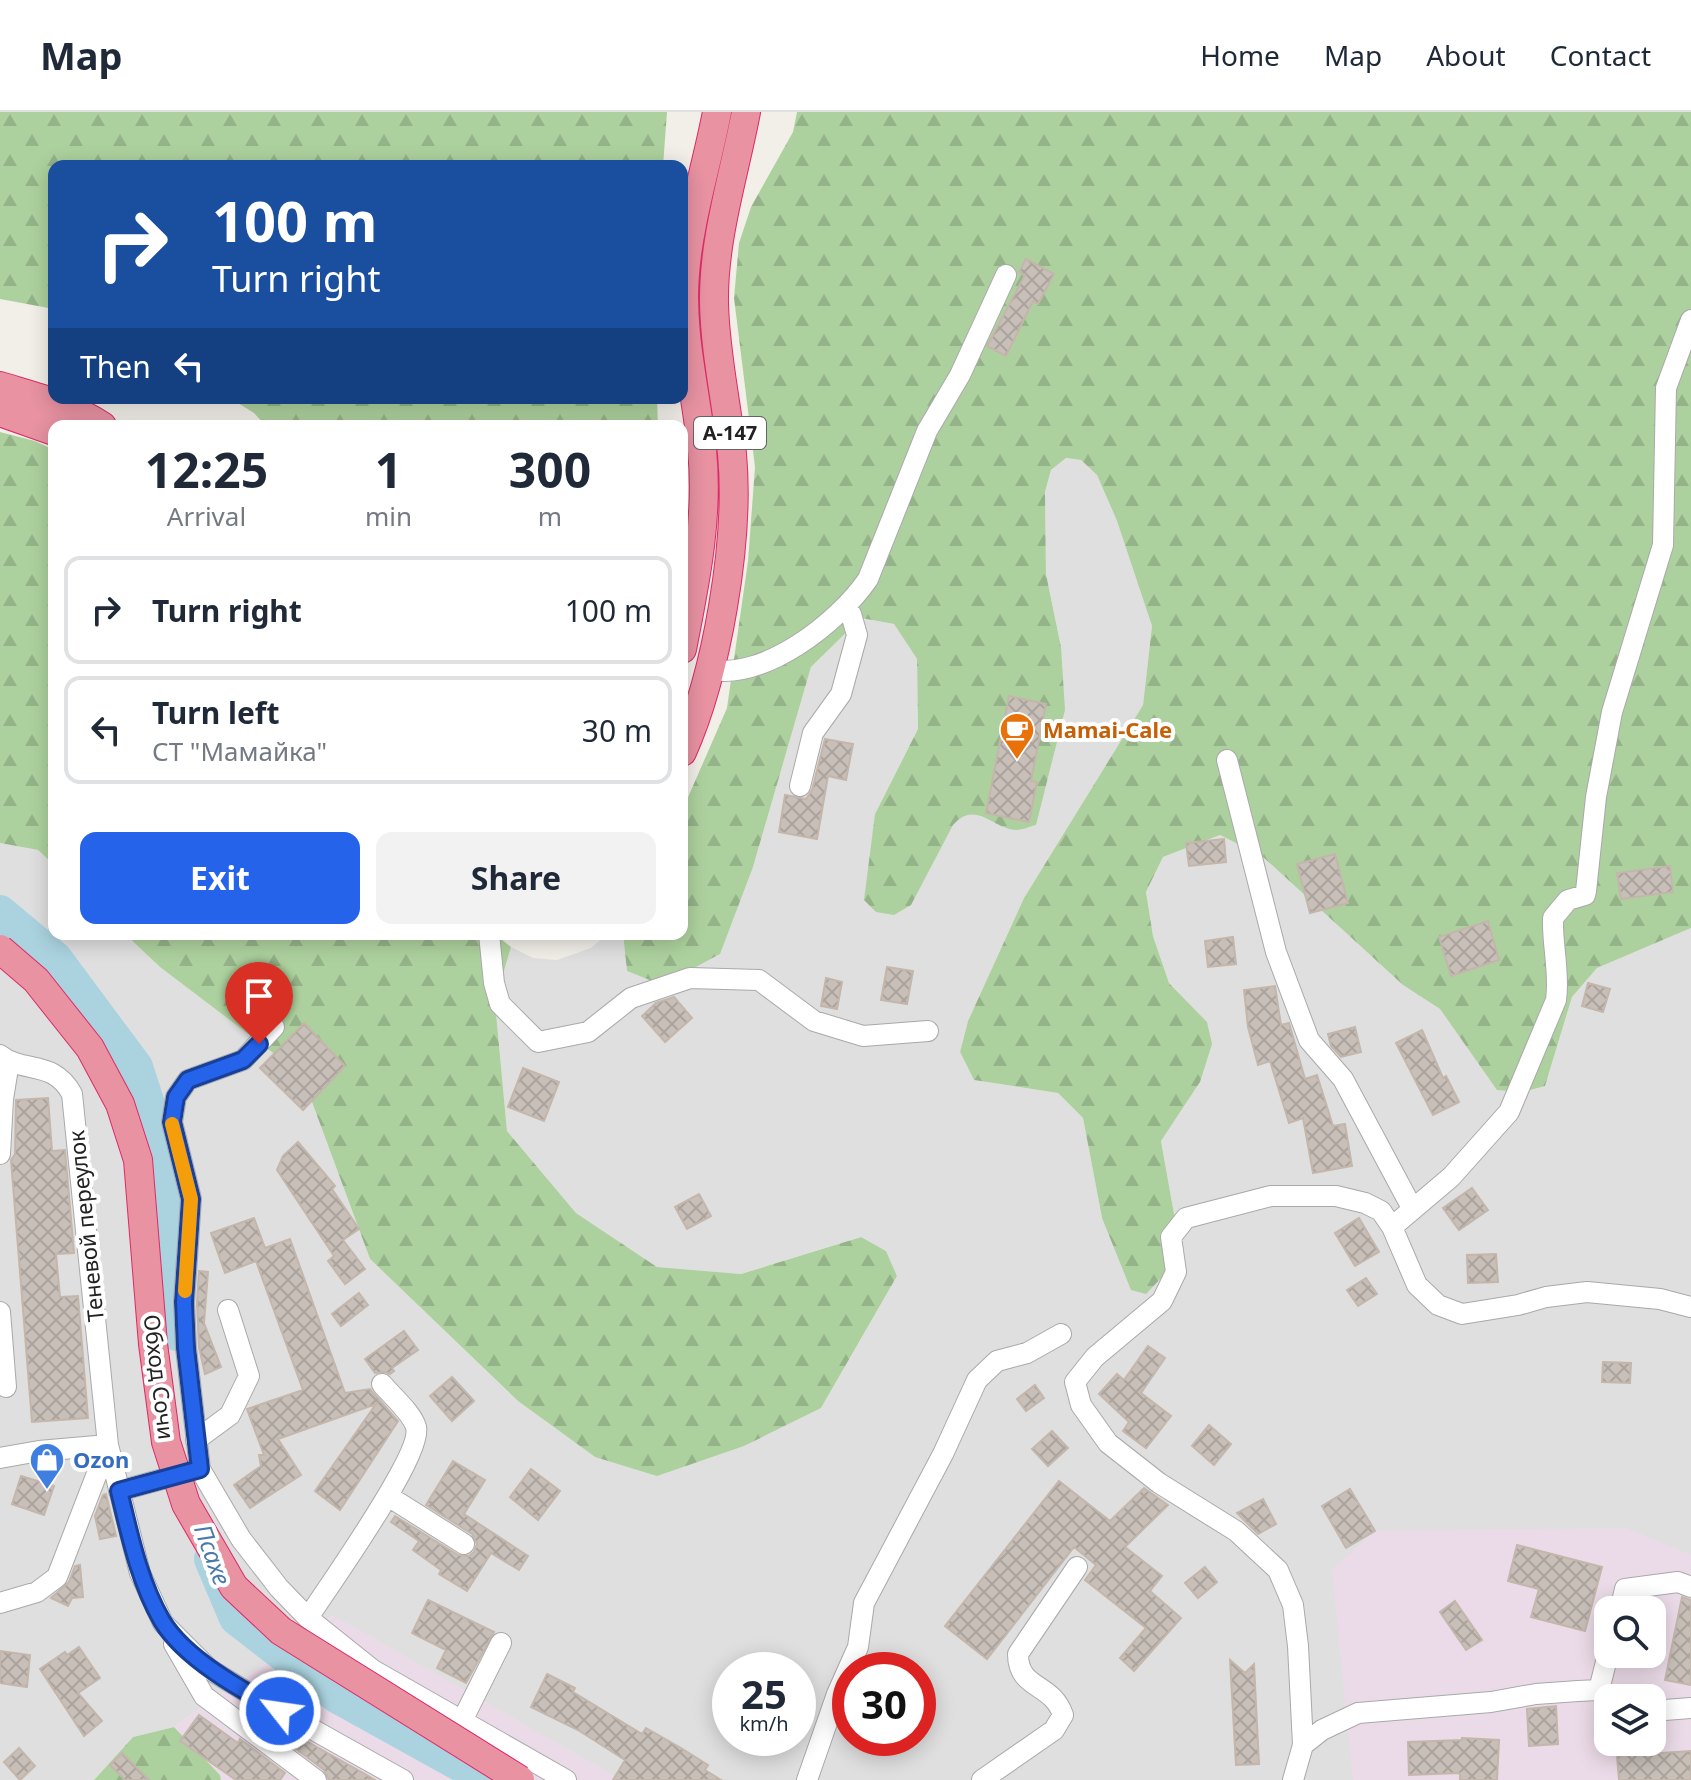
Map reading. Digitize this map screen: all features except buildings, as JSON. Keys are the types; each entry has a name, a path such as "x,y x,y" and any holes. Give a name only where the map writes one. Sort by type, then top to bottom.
{"highway":[{"name":"А-147","path":"688,257 717,112"},
{"name":"А-147","path":"688,739 708,669 725,588 734,494 714,303 716,257 746,112"},
{"name":"А-147","path":"688,351 702,451 704,498 699,563 688,619"},
{"path":"0,386 48,400"},
{"path":"60,404 93,420"},
{"path":"0,412 48,429"},
{"name":"Обход Сочи","path":"0,949 36,980 90,1048 120,1104 138,1160 153,1344 166,1442 186,1504 234,1587 281,1631 520,1780"}],"street":[{"path":"708,669 721,672 765,663 808,638 854,601 868,579 927,431 960,375 1006,275"},
{"path":"1392,1227 1451,1177 1509,1112 1556,1000 1558,984 1552,943 1553,918 1568,900 1585,895 1586,891 1596,797 1612,712 1663,545 1666,388 1691,320"},
{"path":"800,786 813,733 841,694 857,635 851,614 844,609"},
{"path":"1227,760 1276,952 1309,1040 1343,1079 1412,1208"},
{"path":"490,940 494,983 500,1004 538,1042 588,1032 631,998 690,978 759,980 814,1021 863,1036 928,1031"},
{"path":"274,1027 243,1060 188,1080 176,1097 172,1122 191,1199 184,1302 200,1469 241,1539 279,1588 308,1618 373,1670 566,1780"},
{"path":"0,1154 4,1069"},
{"name":"Теневой переулок","path":"4,1069 44,1069 65,1080 72,1094 108,1445 140,1573 163,1623 209,1669 403,1780"},
{"path":"1293,1780 1303,1745 1298,1646 1293,1605 1278,1570 1236,1531 1159,1483 1108,1443 1081,1405 1075,1382 1095,1357 1162,1301 1176,1272 1171,1237 1186,1218 1271,1196 1336,1196 1365,1203 1381,1211 1392,1227 1417,1285 1438,1305 1462,1314 1587,1292 1660,1299 1691,1307"},
{"path":"196,1440 230,1415 249,1376 228,1310"},
{"path":"0,1312 6,1387"},
{"path":"807,1780 837,1694 858,1647 864,1603 943,1454 977,1380 997,1361 1027,1353 1061,1334"},
{"path":"308,1618 388,1496 417,1438 415,1424 382,1384"},
{"path":"0,1458 108,1445"},
{"name":"Теневой переулок","path":"0,1603 37,1592 57,1577 108,1445"},
{"path":"119,1491 200,1469"},
{"path":"388,1496 464,1544"},
{"path":"982,1780 1054,1730 1063,1715 1059,1701 1024,1677 1018,1664 1018,1654 1077,1567"},
{"path":"1623,1596 1625,1589 1678,1582 1691,1587"},
{"path":"163,1623 204,1696 316,1780"},
{"path":"462,1721 501,1643"},
{"path":"1303,1745 1322,1730 1358,1713 1491,1702 1536,1694 1594,1694"},
{"path":"1666,1710 1691,1708"}],"shaded area":[{"path":"1066,458 1081,460 1097,475 1117,521 1152,626 1143,705 1024,898 968,1021 960,1052 974,1080 1058,1093 1083,1118 1102,1218 1179,1242 1161,1141 1200,1082 1207,1022 1169,983 1153,936 1146,892 1163,857 1220,835 1262,856 1403,985 1440,1009 1498,1090 1545,1086 1572,997 1597,968 1691,928 1691,1780 621,1780 332,1616 174,1727 133,1737 94,1780 0,1780 0,843 38,850 48,859 48,940 131,940 160,967 302,1075 370,1259 518,1401 595,1457 821,1408 897,1276 886,1251 860,1237 741,1274 657,1267 576,1213 507,1131 495,1002 511,947 533,958 557,960 591,948 600,940 624,940 627,971 662,985 753,867 811,667 861,618 894,624 917,659 918,729 875,814 953,824 961,816 972,813 1017,830 1061,647 1046,574 1045,492 1051,470"},
{"path":"1626,1528 1691,1555 1691,1780 1353,1780 1332,1570 1375,1531"},
{"path":"332,1616 621,1780 221,1780 220,1775 174,1727"}],"green space":[{"path":"0,112 667,112 663,160 48,160 48,308 0,299"},
{"path":"797,112 1691,112 1691,928 1597,968 1572,997 1545,1086 1522,1092 1497,1090 1440,1009 1403,985 1262,856 1220,835 1163,857 1146,892 1153,936 1169,983 1207,1022 1212,1044 1200,1082 1161,1141 1179,1242 1165,1274 1146,1294 1131,1290 1102,1218 1083,1118 1058,1093 974,1080 960,1052 968,1021 1024,898 1143,705 1152,626 1117,521 1097,475 1081,460 1066,458 1051,470 1045,492 1046,574 1061,647 1065,710 1036,825 1017,830 977,815 961,818 953,825 911,905 894,915 876,912 864,900 875,814 918,729 917,659 894,624 861,618 811,667 753,867 720,954 662,985 627,971 624,940 688,940 688,797 727,708 748,561 755,467 734,298 739,243 751,207 793,132"},
{"path":"240,404 657,404 658,420 260,420"},
{"path":"0,432 48,447 48,859 38,850 0,843"},
{"path":"131,940 502,940 511,947 495,1002 507,1131 576,1213 657,1267 741,1274 861,1237 886,1251 897,1276 821,1408 744,1446 657,1476 595,1457 518,1401 370,1259 302,1075 160,967"},
{"path":"174,1727 220,1775 221,1780 94,1780 133,1737"}],"waterway":[{"name":"Псахе","path":"0,912 55,958 136,1067 155,1126 171,1227 177,1334"},
{"name":"Псахе","path":"211,1559 236,1618 338,1697 488,1780"}],"slow traffic":[{"path":"172,1124 191,1199 185,1291"}],"place":[{"name":"Mamai-Cale","path":"1017,761"},
{"name":"Ozon","path":"47,1491"}],"route":[{"path":"259,1044 243,1060 188,1080 176,1097 172,1122 191,1199 184,1302 200,1469 119,1491 140,1573 163,1623 209,1669 280,1711"}]}
